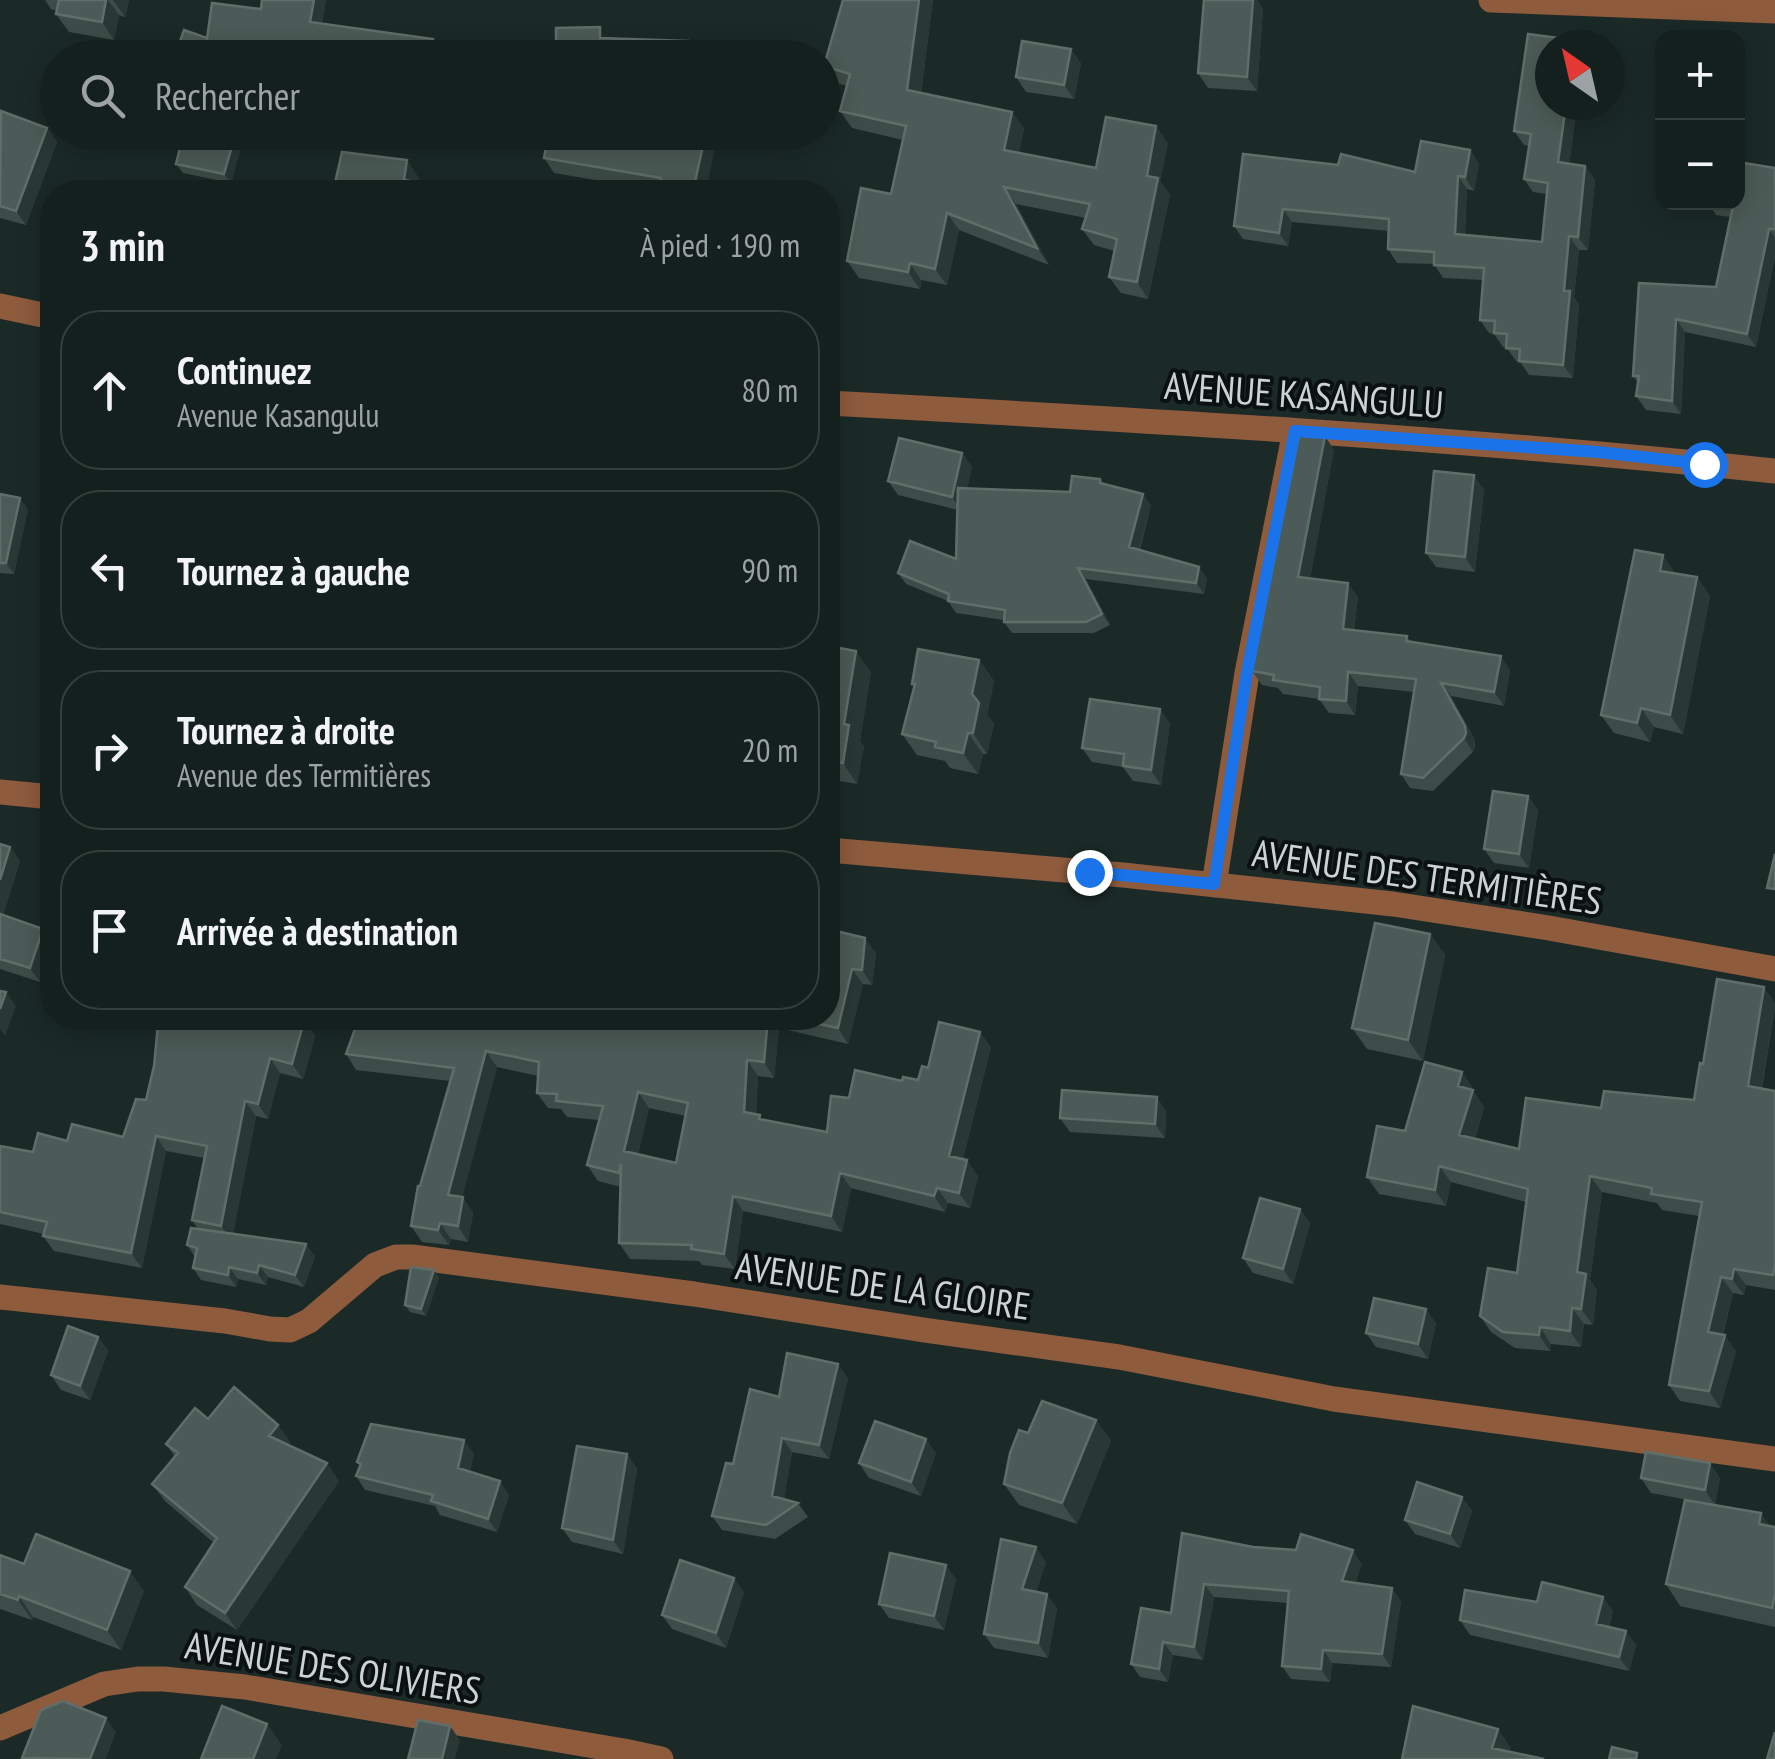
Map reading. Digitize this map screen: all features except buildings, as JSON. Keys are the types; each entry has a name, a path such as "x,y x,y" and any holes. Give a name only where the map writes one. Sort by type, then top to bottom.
{"street":[{"path":"1491,0 1775,12"},
{"path":"0,306 40,314"},
{"name":"AVENUE KASANGULU","path":"840,404 1598,452 1775,472"},
{"path":"1214,884 1247,673 1295,431"},
{"path":"0,792 40,796"},
{"name":"AVENUE DES TERMITIÈRES","path":"840,851 1214,884 1413,907 1775,969"},
{"name":"AVENUE DE LA GLOIRE","path":"0,1298 290,1330 308,1321 375,1265 396,1257 412,1257 1119,1357 1334,1399 1775,1459"},
{"name":"AVENUE DES OLIVIERS","path":"0,1728 104,1684 164,1679 245,1687 661,1759"}],"route":[{"path":"1089,872 1214,884 1247,673 1295,431 1598,452 1704,464"}]}
